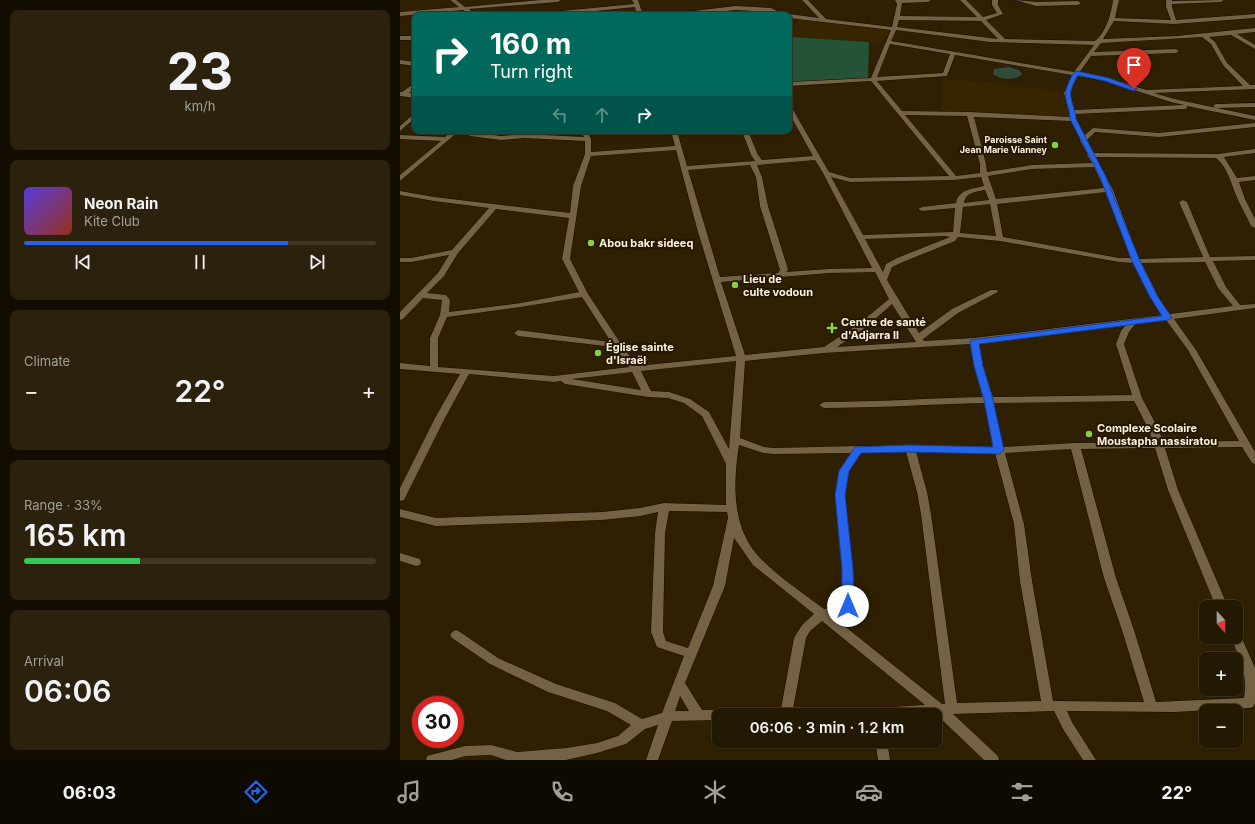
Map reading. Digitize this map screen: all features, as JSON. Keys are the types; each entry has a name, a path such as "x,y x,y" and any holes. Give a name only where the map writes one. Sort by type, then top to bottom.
{"street":[{"path":"453,0 468,12"},
{"path":"425,12 558,0"},
{"path":"734,0 738,8 735,8"},
{"path":"805,0 824,20"},
{"path":"873,80 877,64 898,18 899,1 928,0"},
{"path":"963,0 1004,41"},
{"path":"898,18 982,19 1000,16 995,5 995,0"},
{"path":"1018,0 1036,4 1078,3"},
{"path":"1116,0 1114,19 1076,73 1068,90 1068,98 1073,116 1083,141 1109,190 1136,261 1154,297 1192,350 1255,461"},
{"path":"1174,22 1169,7 1170,2 1221,0"},
{"path":"568,12 605,8 636,2 639,12"},
{"path":"605,8 612,12"},
{"path":"702,12 735,8 772,10 776,12"},
{"path":"400,14 412,13"},
{"path":"792,16 1004,41 1098,42 1163,40 1233,34 1255,30"},
{"path":"1114,19 1174,22 1255,16"},
{"path":"1233,34 1255,47"},
{"path":"1204,36 1213,43 1225,64 1252,87"},
{"path":"400,38 412,38"},
{"path":"888,42 1107,79 1173,101 1255,118"},
{"path":"1089,54 1176,51"},
{"path":"792,84 945,75 953,54"},
{"path":"400,62 412,63"},
{"path":"400,68 412,63"},
{"path":"873,80 954,178"},
{"path":"402,94 412,87"},
{"path":"1140,91 1252,87"},
{"path":"402,94 412,96"},
{"path":"900,113 1073,116 1255,105"},
{"path":"792,113 826,173 893,299 912,328 919,342"},
{"path":"970,114 983,164 984,175 993,202 1000,239"},
{"path":"400,129 412,118"},
{"path":"407,123 412,123"},
{"path":"1083,141 1093,130 1159,135 1255,125"},
{"path":"400,179 452,134"},
{"path":"470,134 501,138 524,136 588,139"},
{"path":"586,134 588,139 588,154 577,186 566,259 584,294 617,345 635,369 648,394"},
{"path":"652,760 719,586 732,514 731,464 735,440 741,358 702,232 675,134"},
{"path":"747,134 750,139 752,152 757,162 764,206 784,270 780,275"},
{"path":"400,137 446,139"},
{"path":"588,154 679,148"},
{"path":"1090,155 1218,156 1255,151"},
{"path":"1218,156 1224,161 1235,180 1241,199 1255,225"},
{"path":"685,168 817,158"},
{"path":"826,173 850,180 954,178 984,175 1032,167 1095,165"},
{"path":"1235,180 1255,178"},
{"path":"883,280 889,266 900,260 945,243 956,235 958,227 957,209 960,206 961,198 967,192 988,188"},
{"path":"922,209 1109,190"},
{"path":"400,193 427,197 434,200 573,216"},
{"path":"1183,202 1222,288 1239,309"},
{"path":"400,317 441,274 455,252 494,206"},
{"path":"860,237 956,235 1000,239 1119,260 1136,261 1255,258"},
{"path":"400,260 411,260 455,252"},
{"path":"717,280 878,270"},
{"path":"919,342 955,311 994,292"},
{"path":"444,315 520,305 584,294"},
{"path":"422,295 443,297 446,300 444,315 434,338 434,368"},
{"path":"824,350 858,329 893,299"},
{"path":"554,379 635,369 824,350 919,342 974,342 1252,307 1255,316"},
{"path":"1134,322 1125,331 1120,344 1137,398 1154,430 1173,490 1219,600"},
{"path":"518,333 617,345"},
{"path":"974,342 989,400 999,450 1019,524 1026,581 1053,706 1090,760"},
{"path":"400,366 554,379 687,400 697,406 712,422 731,464"},
{"path":"400,498 440,418 466,371"},
{"path":"824,405 880,405 989,400 1137,398"},
{"path":"735,440 768,451 910,448 999,450 1075,446 1244,444"},
{"path":"1075,446 1110,578 1128,630 1151,706"},
{"path":"910,448 922,492 926,514 945,709"},
{"path":"787,708 800,638 806,628 822,614 840,611 848,606 848,569 840,495 844,471 858,449"},
{"path":"400,513 436,522 602,516 640,512 664,507 732,514"},
{"path":"664,507 660,533 657,632 661,644 692,654"},
{"path":"732,514 739,537 757,562 945,709 993,760"},
{"path":"400,557 416,562"},
{"path":"456,634 494,661 552,688 611,707 642,726"},
{"path":"942,709 1053,706 1225,705 1252,703 1253,683 1249,666 1239,644"},
{"path":"680,685 698,714"},
{"path":"432,760 472,750 491,750 518,759 566,754 597,748 622,740 642,726 668,716 712,714"},
{"path":"882,748 884,760"}],"shaded area":[{"path":"801,18 889,30 881,43 792,37 792,28"},
{"path":"943,78 1065,91 1070,119 941,113"}],"green space":[{"path":"792,37 869,42 868,78 792,83"},
{"path":"1009,67 1019,70 1022,74 1016,78 1008,79 1000,78 993,74 994,69"}],"place":[{"name":"Paroisse Saint Jean Marie Vianney","path":"1055,145"},
{"name":"Abou bakr sideeq","path":"591,243"},
{"name":"Lieu de culte vodoun","path":"735,285"},
{"name":"Centre de santé d'Adjarra ll","path":"832,328"},
{"name":"Église sainte d'Israël","path":"598,353"},
{"name":"Complexe Scolaire Moustapha nassiratou","path":"1089,434"}],"route":[{"path":"848,606 848,569 840,495 844,471 858,449 910,448 999,450 989,400 974,342 1168,318 1154,297 1136,261 1103,177 1095,165 1073,119 1073,112 1068,98 1068,90 1076,73 1107,79 1134,89"}]}
